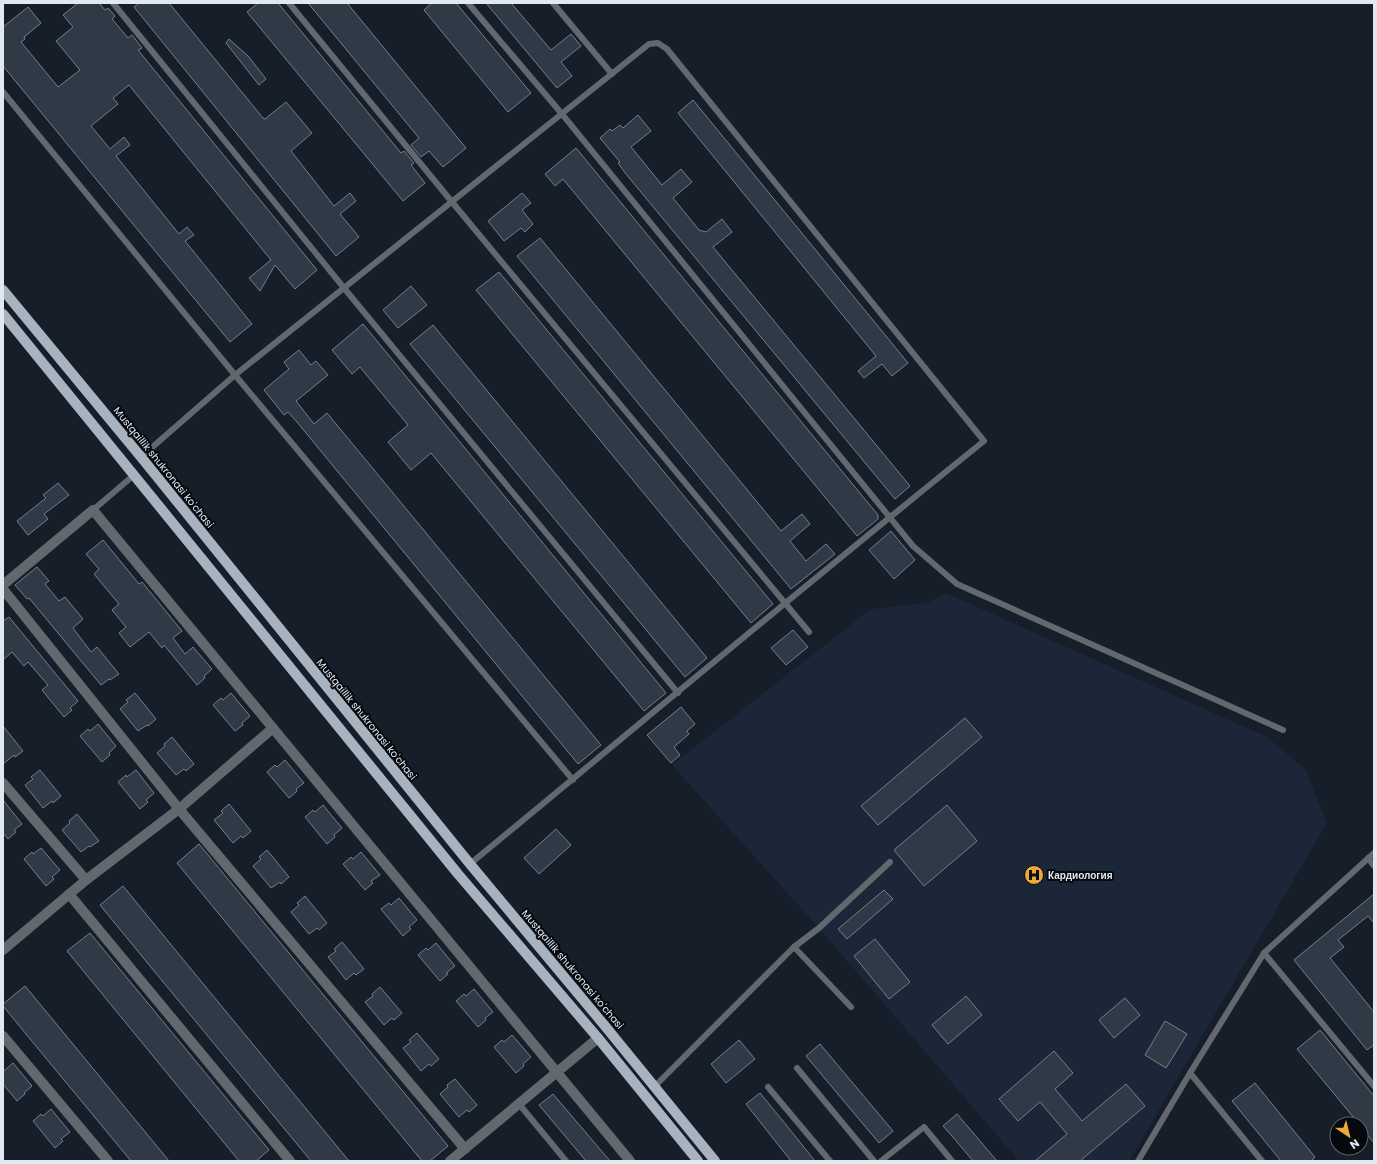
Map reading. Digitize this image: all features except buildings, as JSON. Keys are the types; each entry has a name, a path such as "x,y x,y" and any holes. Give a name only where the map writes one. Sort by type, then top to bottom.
{"main road":[{"name":"Mustqaillik shukronasi ko'chasi","path":"3,290 141,457 470,864 715,1161"},
{"path":"3,314 458,874 598,1038 698,1161"}],"street":[{"path":"3,585 93,510 630,1161"},
{"path":"3,590 179,809 465,1149"},
{"path":"3,950 86,880 179,809 273,728"},
{"path":"3,783 86,880"},
{"path":"69,894 290,1161"},
{"path":"3,1036 108,1161"},
{"path":"450,1161 598,1038"}],"lane":[{"path":"113,3 344,288 678,693"},
{"path":"289,3 809,632"},
{"path":"468,3 562,114 913,546 957,584 1284,730"},
{"path":"553,3 612,74"},
{"path":"141,457 235,375 649,44 658,43 667,49 984,441 784,603 678,693 470,864"},
{"path":"3,92 235,375 573,780"},
{"path":"93,510 134,475"},
{"path":"1138,1161 1264,953 1374,853"},
{"path":"1368,858 1374,866"},
{"path":"654,1087 794,947 819,928 890,862"},
{"path":"794,947 850,1007"},
{"path":"1264,953 1374,1086"},
{"path":"796,1068 874,1161"},
{"path":"1190,1073 1262,1161"},
{"path":"768,1087 830,1161"},
{"path":"519,1104 566,1161"},
{"path":"881,1161 924,1128 952,1161"}],"shaded area":[{"name":"Кардиология","path":"946,593 1267,737 1305,769 1327,823 1129,1161 1019,1161 819,928 672,765 871,609 927,603"}],"place":[{"name":"Кардиология","path":"1034,875"}]}
